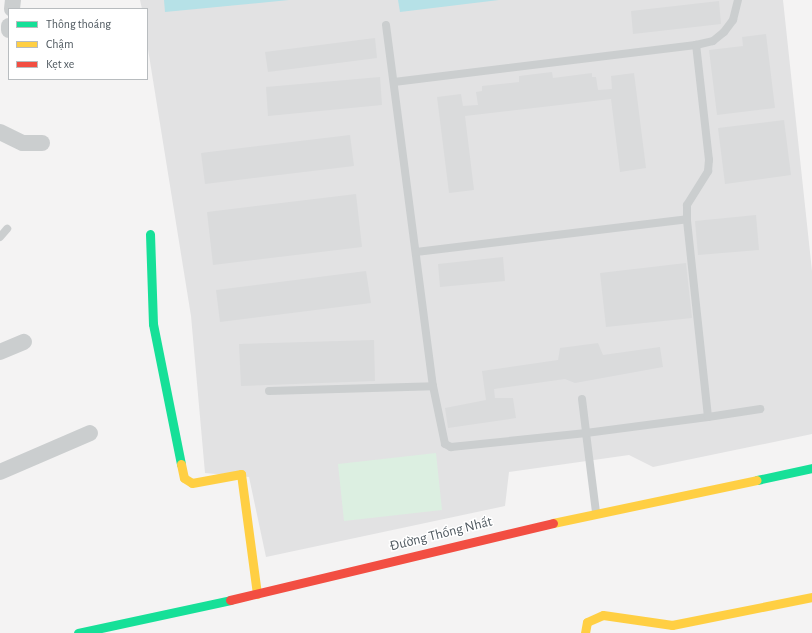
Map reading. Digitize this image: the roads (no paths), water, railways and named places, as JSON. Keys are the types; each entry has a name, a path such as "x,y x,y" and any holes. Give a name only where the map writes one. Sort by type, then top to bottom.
{"street":[{"path":"0,132 23,143 42,143"},
{"path":"150,234 153,324 184,478 192,483 241,474 257,594"},
{"path":"0,352 24,342"},
{"path":"0,472 90,433"},
{"name":"Đường Thống Nhất","path":"78,633 257,594 596,512 812,468"},
{"path":"586,633 587,622 603,616 672,625 812,597"}],"lane":[{"path":"394,82 696,45 713,41 724,32 733,20 738,0"},
{"path":"386,25 433,386 445,444 451,447 586,433 760,409"},
{"path":"696,45 709,160 708,171 686,205 686,219 708,417"},
{"path":"416,252 686,219"},
{"path":"0,237 7,229"},
{"path":"269,392 433,386"},
{"path":"582,399 596,512"}],"water":[{"path":"164,0 289,0 165,12"},
{"path":"398,0 499,0 400,12"}]}
